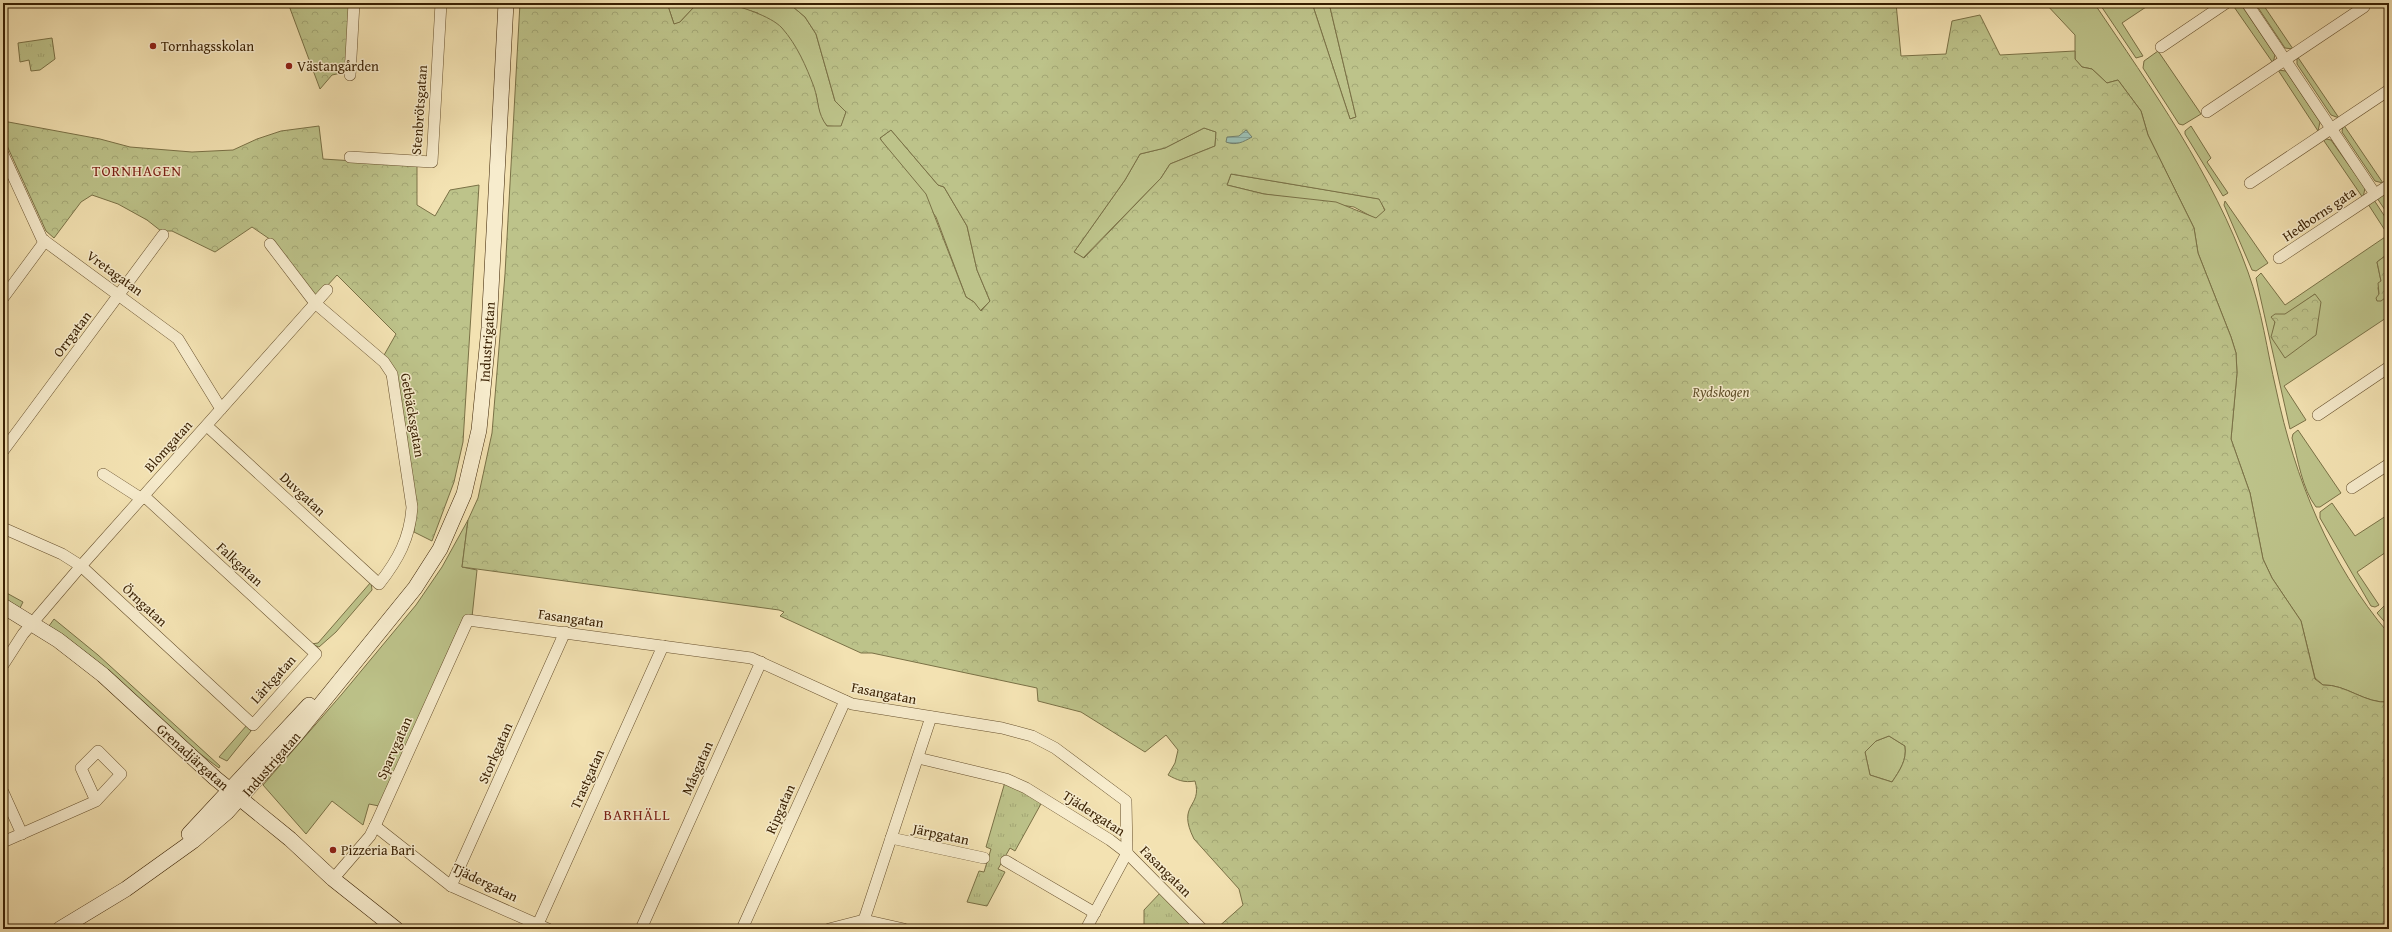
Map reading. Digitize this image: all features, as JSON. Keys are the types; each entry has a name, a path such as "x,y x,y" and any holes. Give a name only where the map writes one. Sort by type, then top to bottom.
{"main road":[{"name":"Industrigatan","path":"60,929 110,899 162,863 235,795 281,734 364,649 414,588 440,549 464,494 473,463 480,430 486,365 506,3"},
{"name":"Grenadjärgatan","path":"3,606 32,623 103,675 235,795 290,839 333,879 396,929"}],"street":[{"path":"350,75 354,3"},
{"name":"Stenbrötsgatan","path":"350,157 432,162 441,3"},
{"path":"2162,47 2226,3"},
{"name":"Hedborns gata","path":"2247,3 2376,194"},
{"path":"2207,112 2364,7"},
{"path":"2250,183 2389,90"},
{"name":"Vretagatan","path":"3,154 39,233 45,241 120,294 178,339 221,408"},
{"name":"Hedborns gata","path":"2279,258 2389,185"},
{"name":"Orrgatan","path":"3,451 164,234"},
{"path":"3,298 45,241"},
{"name":"Getbäcksgatan","path":"270,244 315,303 384,362 390,370 394,380 412,499 412,514 404,547 394,564 379,584"},
{"name":"Blomgatan","path":"3,665 32,623 81,566 327,290"},
{"path":"2318,415 2389,367"},
{"name":"Duvgatan","path":"206,426 379,584"},
{"path":"2352,488 2389,464"},
{"name":"Falkgatan","path":"103,474 143,498 316,654"},
{"name":"Örngatan","path":"3,528 62,554 81,566 253,725"},
{"name":"Fasangatan","path":"468,620 750,658 845,701 1017,731 1039,739 1055,748 1126,801 1127,853 1202,929"},
{"name":"Sparvgatan","path":"333,879 370,836 468,620"},
{"name":"Storkgatan","path":"451,886 565,632"},
{"name":"Trastgatan","path":"538,924 663,646"},
{"name":"Lärkgatan","path":"253,725 316,654"},
{"name":"Måsgatan","path":"641,929 761,662"},
{"name":"Ripgatan","path":"742,929 845,701"},
{"name":"Järpgatan","path":"864,920 931,717"},
{"name":"Tjädergatan","path":"918,758 1006,779 1026,788 1110,840 1127,853 1086,929"},
{"path":"3,792 22,834"},
{"path":"3,842 96,801"},
{"name":"Tjädergatan","path":"375,826 451,886 548,929"},
{"name":"Järpgatan","path":"891,838 984,858"},
{"path":"1006,861 1095,913"},
{"path":"829,929 864,920 904,929"}],"green space":[{"name":"Rydskogen","path":"720,2 738,6 754,12 777,24 792,41 808,71 816,92 821,117 827,126 841,126 846,112 835,101 816,34 805,17 792,6 778,3 1312,3 1350,119 1356,117 1329,3 1896,3 1901,56 1946,54 1952,21 1980,15 2000,55 2075,51 2075,59 2082,67 2092,69 2107,83 2118,80 2141,111 2148,135 2194,228 2198,253 2236,353 2237,373 2231,439 2250,493 2263,559 2272,578 2301,621 2315,679 2323,685 2340,688 2372,700 2389,702 2389,929 1216,929 1243,905 1239,889 1194,839 1189,827 1188,819 1189,812 1196,796 1197,790 1195,781 1181,781 1168,775 1175,763 1178,750 1166,735 1145,752 1081,712 1038,701 1037,688 872,653 861,653 780,616 784,612 779,610 462,567 468,520 478,498 492,433 505,274 520,3 667,3 674,24 680,22 694,7 694,3","holes":["1204,128 1216,132 1215,146 1170,164 1161,178 1084,258 1074,252 1125,180 1140,154 1165,148","891,130 938,185 944,187 967,226 977,270 990,301 981,311 974,302 966,297 926,194 880,138","1231,174 1379,199 1385,210 1376,218 1336,202 1264,194 1227,185","1889,736 1905,746 1904,760 1892,782 1870,775 1865,752 1876,741"]},
{"path":"288,3 350,3 346,72 332,75 320,89"},
{"path":"667,3 694,3 694,7 679,23 674,24"},
{"path":"778,3 792,6 805,17 816,34 835,101 846,112 841,127 827,126 820,117 816,94 758,13 726,4"},
{"path":"1312,3 1329,3 1356,117 1350,119"},
{"path":"2045,3 2094,3 2180,133 2217,201 2234,236 2253,286 2284,422 2304,487 2317,519 2332,549 2368,607 2389,634 2389,702 2372,700 2340,688 2323,685 2315,678 2301,621 2272,578 2263,559 2250,493 2231,439 2237,373 2236,353 2198,253 2194,228 2148,135 2141,111 2118,80 2107,83 2092,69 2082,67 2075,59 2075,35"},
{"path":"2099,3 2152,3 2122,23 2143,56 2136,58"},
{"path":"2255,3 2262,3 2293,49 2285,48"},
{"path":"2232,4 2242,6 2275,55 2273,63"},
{"path":"52,38 55,59 40,70 31,71 29,60 20,62 18,43"},
{"path":"2158,51 2201,114 2183,125 2179,124 2143,68 2144,61"},
{"path":"2297,56 2339,118 2331,115 2297,64"},
{"path":"2278,70 2286,71 2320,122 2318,131"},
{"path":"3,121 100,139 130,147 192,152 233,150 257,139 281,131 319,126 323,159 417,165 417,205 435,216 450,190 479,185 463,442 454,482 432,541 414,532 416,514 383,357 396,334 337,275 316,298 274,242 252,227 215,252 172,231 161,231 147,220 118,204 92,195 81,202 54,238 46,231 3,137"},
{"path":"2343,124 2383,183 2375,181 2342,132"},
{"path":"2191,126 2211,158 2207,162 2228,193 2223,196 2185,134 2185,131"},
{"path":"1204,128 1216,132 1215,146 1170,164 1161,178 1083,258 1074,252 1125,180 1140,154 1165,148"},
{"path":"891,130 938,185 944,187 967,226 977,270 990,301 980,311 974,302 966,297 936,217 880,138"},
{"path":"2322,138 2331,140 2365,188 2363,198"},
{"path":"1231,174 1380,199 1385,211 1376,219 1354,207 1264,194 1227,185"},
{"path":"2389,191 2389,216 2377,198"},
{"path":"2374,200 2389,223 2389,253 2377,262 2381,281 2378,288 2379,294 2386,298 2389,295 2389,316 2284,386 2306,420 2290,429 2256,278 2261,273 2285,305 2388,235 2368,204","holes":["2315,294 2272,337 2275,322"]},
{"path":"2225,201 2268,263 2256,271 2252,270 2224,205"},
{"path":"2389,253 2389,295 2381,301 2377,301 2376,298 2379,294 2378,283 2381,281 2377,262"},
{"path":"2315,294 2321,302 2316,335 2285,358 2271,337 2275,322 2271,317 2275,314 2285,314"},
{"path":"2298,430 2341,493 2320,507 2316,507 2311,500 2301,474 2292,438 2293,434"},
{"path":"2332,503 2355,536 2389,514 2389,550 2357,572 2379,605 2375,607 2371,606 2320,518 2320,512"},
{"path":"468,520 462,567 477,570 472,617 464,616 379,806 369,804 363,825 332,801 306,834 263,785 342,694 416,605 442,567"},
{"path":"371,582 372,590 336,632 319,647 311,644 318,643"},
{"path":"3,591 23,602 20,608 3,598"},
{"path":"2387,603 2389,606 2389,627 2377,613"},
{"path":"54,619 98,655 220,766 219,768 199,753 92,657 49,626"},
{"path":"247,725 251,731 227,761 219,757"},
{"path":"1889,736 1905,746 1905,756 1902,765 1892,782 1870,775 1865,752 1876,741"},
{"path":"1005,782 1042,802 1015,851 1010,848 998,869 1005,872 987,906 967,902 979,871 984,872 991,849 986,847"},
{"path":"1161,892 1190,921 1187,929 1144,929 1144,910"}],"shaded area":[{"path":"1246,130 1252,137 1242,142 1226,142 1227,137 1239,136"}],"place":[{"name":"Tornhagsskolan","path":"153,46"},
{"name":"Västangården","path":"289,66"},
{"name":"Pizzeria Bari","path":"333,850"}],"district":[{"name":"TORNHAGEN","path":"137,171"},
{"name":"BARHÄLL","path":"637,815"}]}
